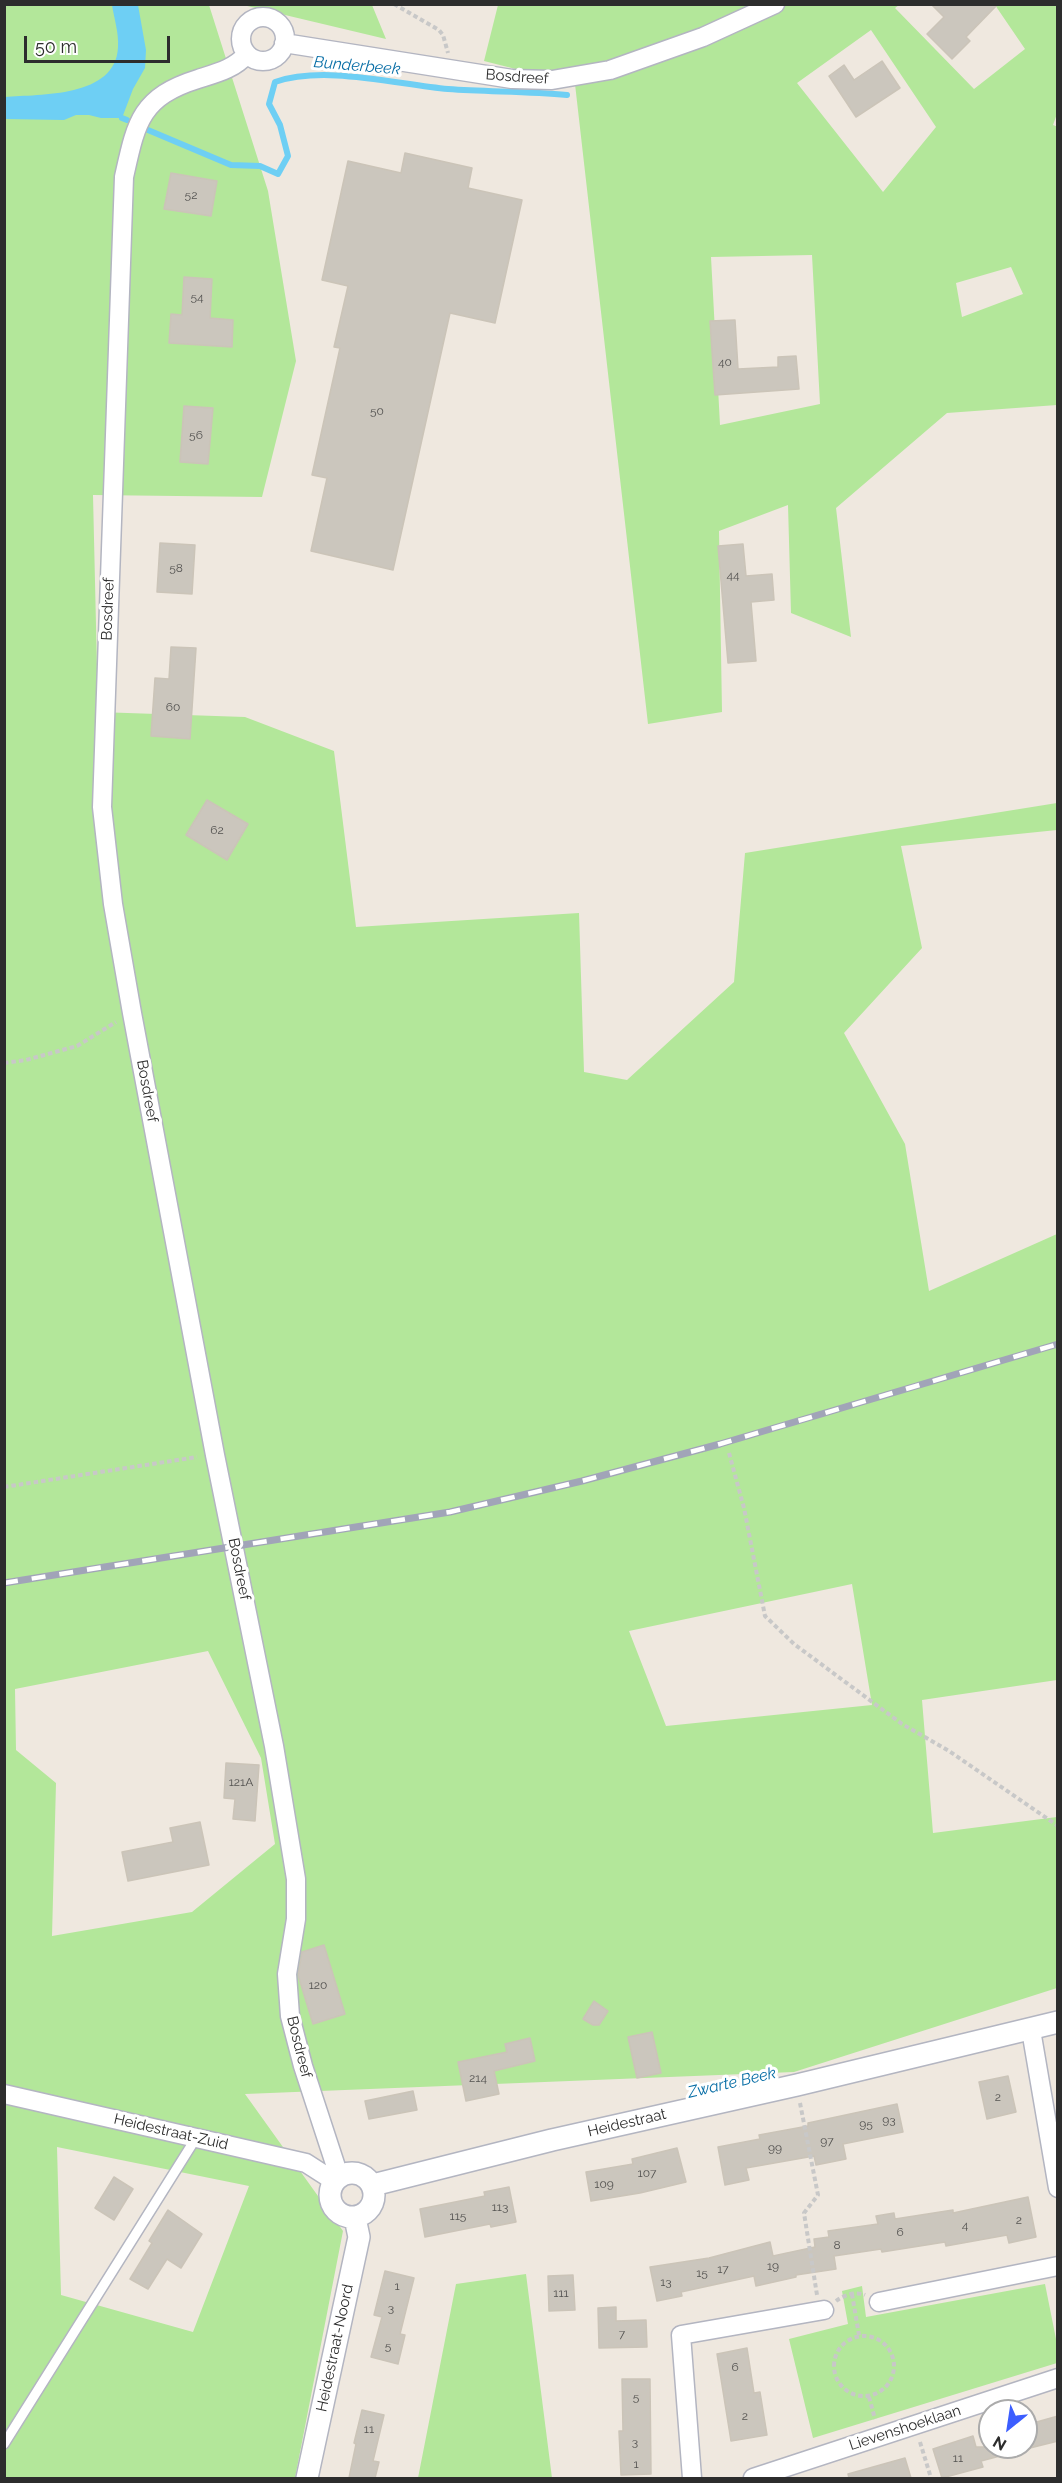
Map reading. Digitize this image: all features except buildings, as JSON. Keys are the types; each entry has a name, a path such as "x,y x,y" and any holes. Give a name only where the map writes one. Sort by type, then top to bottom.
{"street":[{"name":"Bosdreef","path":"284,43 512,79 552,80 610,70 703,37 774,4"},
{"path":"260,17 270,18 278,23 283,31 284,43 278,55 270,60 262,61 247,54 242,46 241,36 244,27 251,21 260,17"},
{"name":"Bosdreef","path":"247,54 240,62 220,73 197,79 159,96 141,117 124,177 102,785 106,849 113,904 132,1013 215,1455 274,1746 296,1879 296,1919 287,1974 290,2016 337,2178"},
{"name":"Heidestraat","path":"373,2185 552,2140 797,2085 1058,2022"},
{"path":"1031,2030 1058,2188"},
{"name":"Heidestraat-Zuid","path":"4,2094 306,2163 337,2178"},
{"path":"352,2172 364,2175 373,2185 375,2196 372,2206 365,2214 355,2218 342,2215 332,2206 329,2193 337,2178 352,2172"},
{"name":"Heidestraat-Noord","path":"307,2478 359,2237 355,2218"},
{"path":"879,2302 1058,2266"},
{"path":"692,2478 681,2335 824,2310"},
{"name":"Lievenshoeklaan","path":"753,2478 1058,2378"}],"lane":[{"path":"4,2444 196,2138"}],"path":[{"path":"394,4 439,30 446,44"},
{"path":"4,1063 26,1060 77,1046 132,1013"},
{"path":"729,1453 744,1508 765,1616 794,1644 902,1724 949,1750 1058,1826"},
{"path":"4,1487 215,1455"},
{"path":"4,1582 234,1546"},
{"path":"797,2085 818,2195 804,2213 815,2291 824,2310 842,2296 859,2292 879,2302"},
{"path":"852,2294 859,2335"},
{"path":"859,2335 875,2337 882,2342 888,2347 895,2361 893,2378 884,2390 869,2397 853,2395 840,2386 833,2371 835,2355 844,2342 859,2335"},
{"path":"916,2425 931,2478"}],"green space":[{"path":"5,5 209,5 268,191 296,361 262,497 93,495 98,712 245,717 334,751 356,927 579,913 584,1072 627,1080 734,982 745,853 1057,803 1057,830 901,846 922,948 844,1033 905,1144 929,1291 1057,1234 1057,1680 922,1700 933,1833 1057,1817 1057,1988 794,2072 245,2094 343,2231 295,2478 5,2478","holes":["852,1584 872,1705 666,1726 629,1631","208,1651 261,1758 275,1844 192,1912 52,1936 56,1783 16,1750 15,1689","57,2147 249,2186 193,2332 61,2295"]},
{"path":"243,5 372,5 386,39"},
{"path":"498,5 899,5 895,8 974,89 1025,49 995,5 1057,5 1058,111 1053,125 1058,127 1057,405 947,413 836,508 851,637 791,613 788,505 719,531 722,712 648,724 575,84 484,61","holes":["871,30 936,127 883,192 797,83","812,255 820,404 720,425 711,257","1011,267 1023,294 962,317 956,283"]},
{"path":"526,2274 552,2478 418,2478 456,2284"},
{"path":"1045,2284 1057,2344 1057,2363 813,2438 789,2339 848,2324 842,2291 862,2286 866,2317"}],"water":[{"path":"112,5 138,5 146,50 145,68 133,89 122,118 76,115 64,120 5,119 5,97 74,90 104,76 114,64 118,47"}],"waterway":[{"name":"Bunderbeek","path":"148,130 231,165 260,166 278,174 288,156 280,125 269,104 275,82 294,77 337,75 448,89 567,95"},
{"name":"Bunderbeek","path":"122,118 127,120"}],"railway":[{"path":"4,1583 450,1512 582,1481 720,1444 1058,1344"}],"water label":[{"name":"Zwarte Beek","path":"732,2083"}]}
